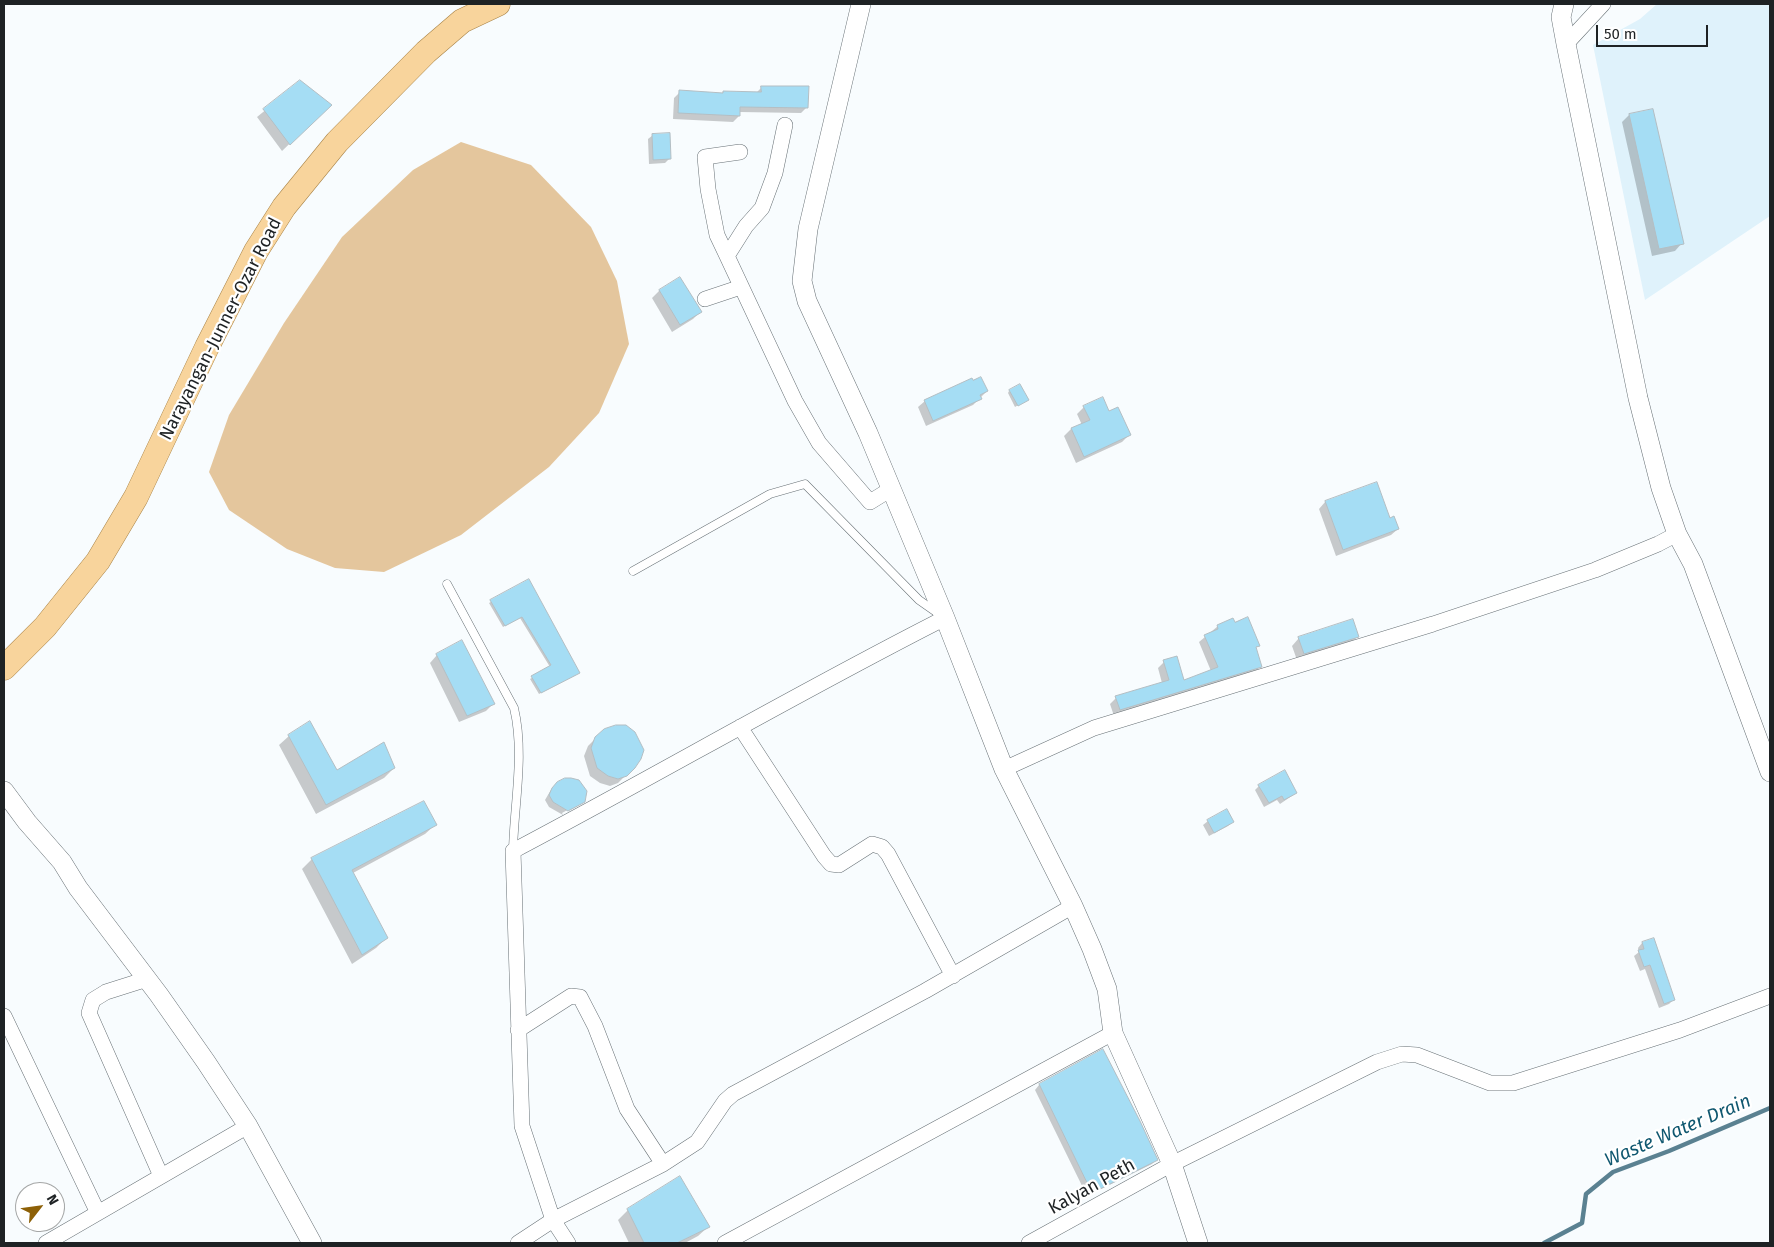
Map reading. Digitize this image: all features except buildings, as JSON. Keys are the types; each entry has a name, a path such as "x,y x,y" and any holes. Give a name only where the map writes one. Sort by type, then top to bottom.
{"main road":[{"name":"Narayangan-Junner-Ozar Road","path":"4,668 45,627 98,561 136,497 256,251 284,207 337,142 426,52 462,21 498,4"}],"street":[{"path":"862,4 808,229 802,281 807,301 868,433 945,618 1004,769 1092,948 1107,989 1113,1033 1172,1164 1198,1243"},
{"path":"1564,4 1561,16 1566,44 1638,398 1661,488 1677,534 1693,564 1770,772"},
{"path":"1566,44 1603,4"},
{"path":"727,256 746,226 762,208 775,173 785,125"},
{"path":"740,152 705,157 708,189 717,235 794,401 819,443 870,502 891,489"},
{"path":"705,299 741,287"},
{"path":"1004,769 1094,728 1433,624 1595,570 1658,544 1677,534"},
{"path":"568,1243 553,1220 522,1126 513,851 617,796 841,672 945,618"},
{"path":"740,728 831,864 839,865 872,844 882,847 888,854 953,976"},
{"path":"4,792 62,862 78,888 147,979 206,1062 248,1126 312,1243"},
{"path":"518,1243 553,1220 663,1164 697,1142 725,1101 733,1094 953,976 1073,906"},
{"path":"147,979 106,992 94,1000 89,1012 162,1176"},
{"path":"518,1030 571,996 580,997 595,1026 627,1109 663,1164"},
{"name":"Kalyan Peth","path":"1029,1243 1172,1164 1377,1062 1402,1054 1417,1056 1490,1083 1513,1083 1680,1030 1770,996"},
{"path":"4,1016 98,1213"},
{"path":"725,1243 1113,1033"},
{"path":"46,1243 248,1126"}],"lane":[{"path":"633,571 770,494 805,484 919,600 945,618"},
{"path":"448,584 514,708 518,727 513,851"}],"shaded area":[{"path":"1657,4 1770,4 1770,216 1645,300 1593,45 1640,19"},
{"path":"461,142 531,165 591,227 617,281 629,344 599,413 549,467 461,535 384,572 335,568 287,549 229,510 209,472 229,415 284,323 342,237 413,170"}],"waterway":[{"name":"Waste Water Drain","path":"1544,1243 1582,1223 1586,1194 1613,1172 1669,1151 1770,1108"}]}
